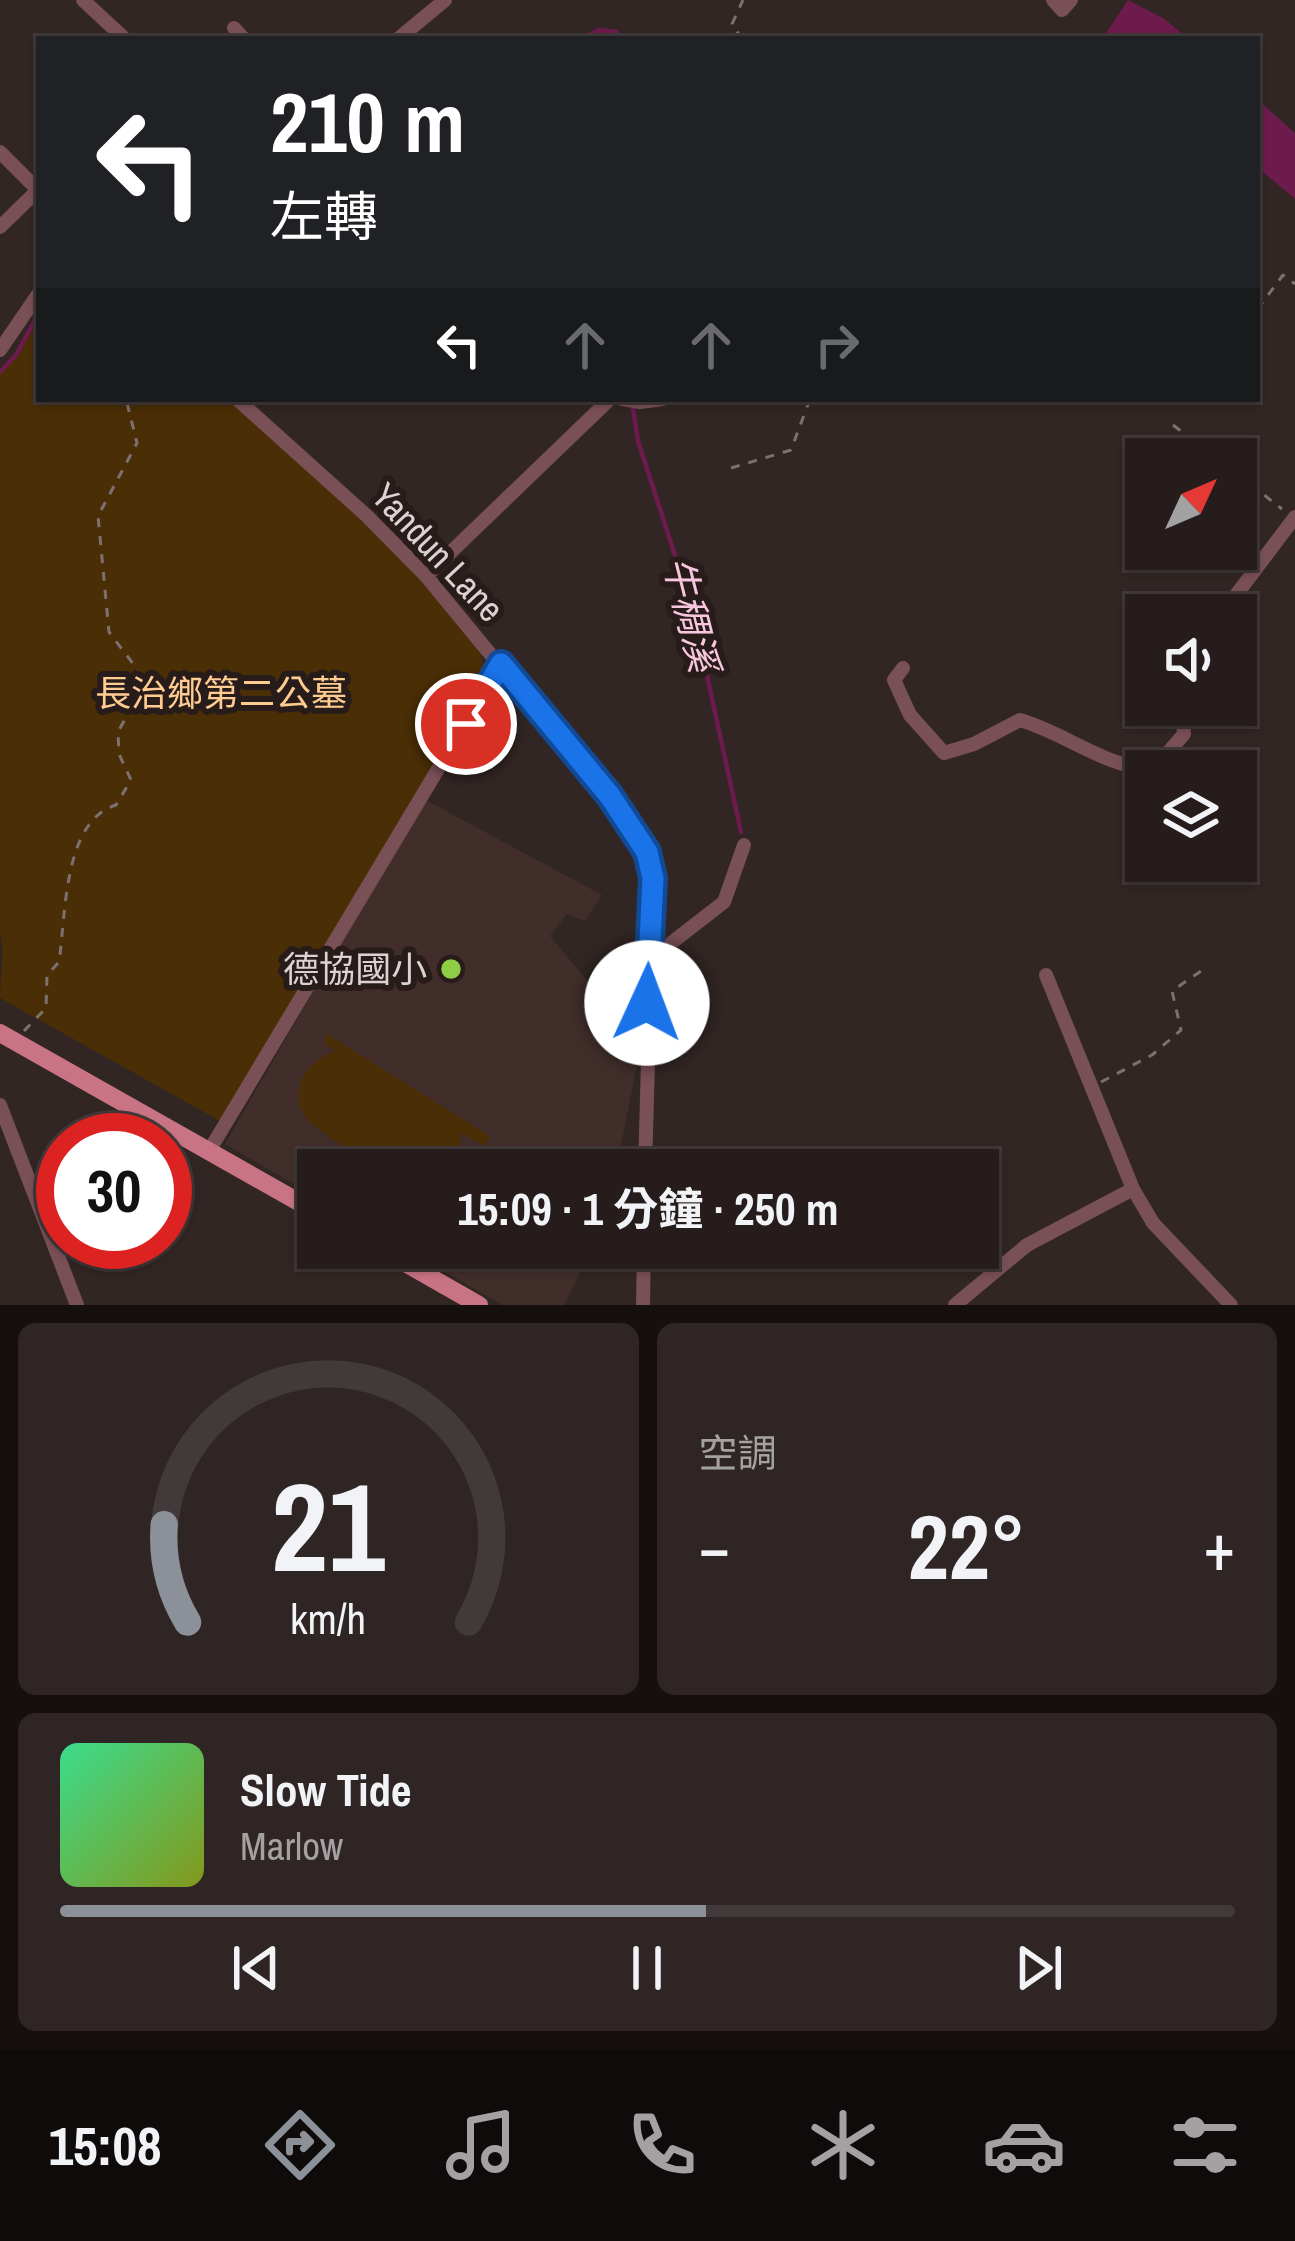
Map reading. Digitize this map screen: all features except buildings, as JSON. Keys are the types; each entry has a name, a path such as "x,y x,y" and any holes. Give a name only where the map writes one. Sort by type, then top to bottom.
{"main road":[{"path":"7,1036 297,1201"},
{"path":"416,1269 479,1305"}],"street":[{"path":"83,0 122,36"},
{"path":"1052,0 1062,10 1071,0"},
{"path":"401,36 440,1"},
{"path":"0,152 36,187"},
{"path":"0,226 36,193"},
{"path":"0,350 36,297"},
{"name":"Yandun Lane","path":"240,402 426,576 637,832 653,878 645,1149"},
{"path":"426,576 607,402"},
{"path":"1238,594 1295,518"},
{"path":"209,1151 501,664"},
{"path":"903,668 894,680 910,715 944,753 974,744 1020,720 1083,750 1153,770 1184,734 1183,726"},
{"path":"648,962 724,902 744,845"},
{"path":"1046,975 1132,1190 1153,1223 1232,1305"},
{"path":"0,1105 77,1305"},
{"path":"955,1305 1028,1245 1132,1190"},
{"path":"643,1305 644,1269"}],"path":[{"path":"740,36 732,24 743,0"},
{"path":"1260,306 1283,275 1295,284"},
{"path":"7,1036 46,1008 47,975 59,962 75,845 98,810 116,805 131,780 119,754 118,732 138,695 136,669 109,632 98,516 136,443 127,402"},
{"path":"731,469 791,450 809,402"},
{"path":"1173,425 1190,438"},
{"path":"1257,489 1295,518"},
{"path":"1094,1086 1152,1055 1181,1030 1172,991 1201,970"}],"shaded area":[{"path":"1128,0 1185,36 1104,36"},
{"path":"1260,102 1295,133 1295,199 1260,170"},
{"name":"德協國小","path":"424,799 602,895 585,921 567,914 550,936 641,1045 620,1149 297,1149 297,1186 225,1144"},
{"path":"440,1269 582,1269 564,1305 502,1305"}],"green space":[{"name":"長治鄉第二公墓","path":"36,325 36,402 236,402 369,523 480,648 485,680 220,1121 0,998 0,373"},
{"path":"327,1034 490,1136 484,1146 461,1133 460,1149 350,1149 330,1137 305,1116 298,1095 309,1068 335,1051 324,1043"}],"waterway":[{"name":"牛稠溪","path":"586,36 599,30 617,32 617,36"},
{"name":"牛稠溪","path":"0,372 16,355 36,318"},
{"name":"牛稠溪","path":"632,402 638,441 693,611 741,832"}],"place":[{"name":"德協國小","path":"451,969"}],"route":[{"path":"466,724 501,664 637,832 653,878 647,1003"}]}
